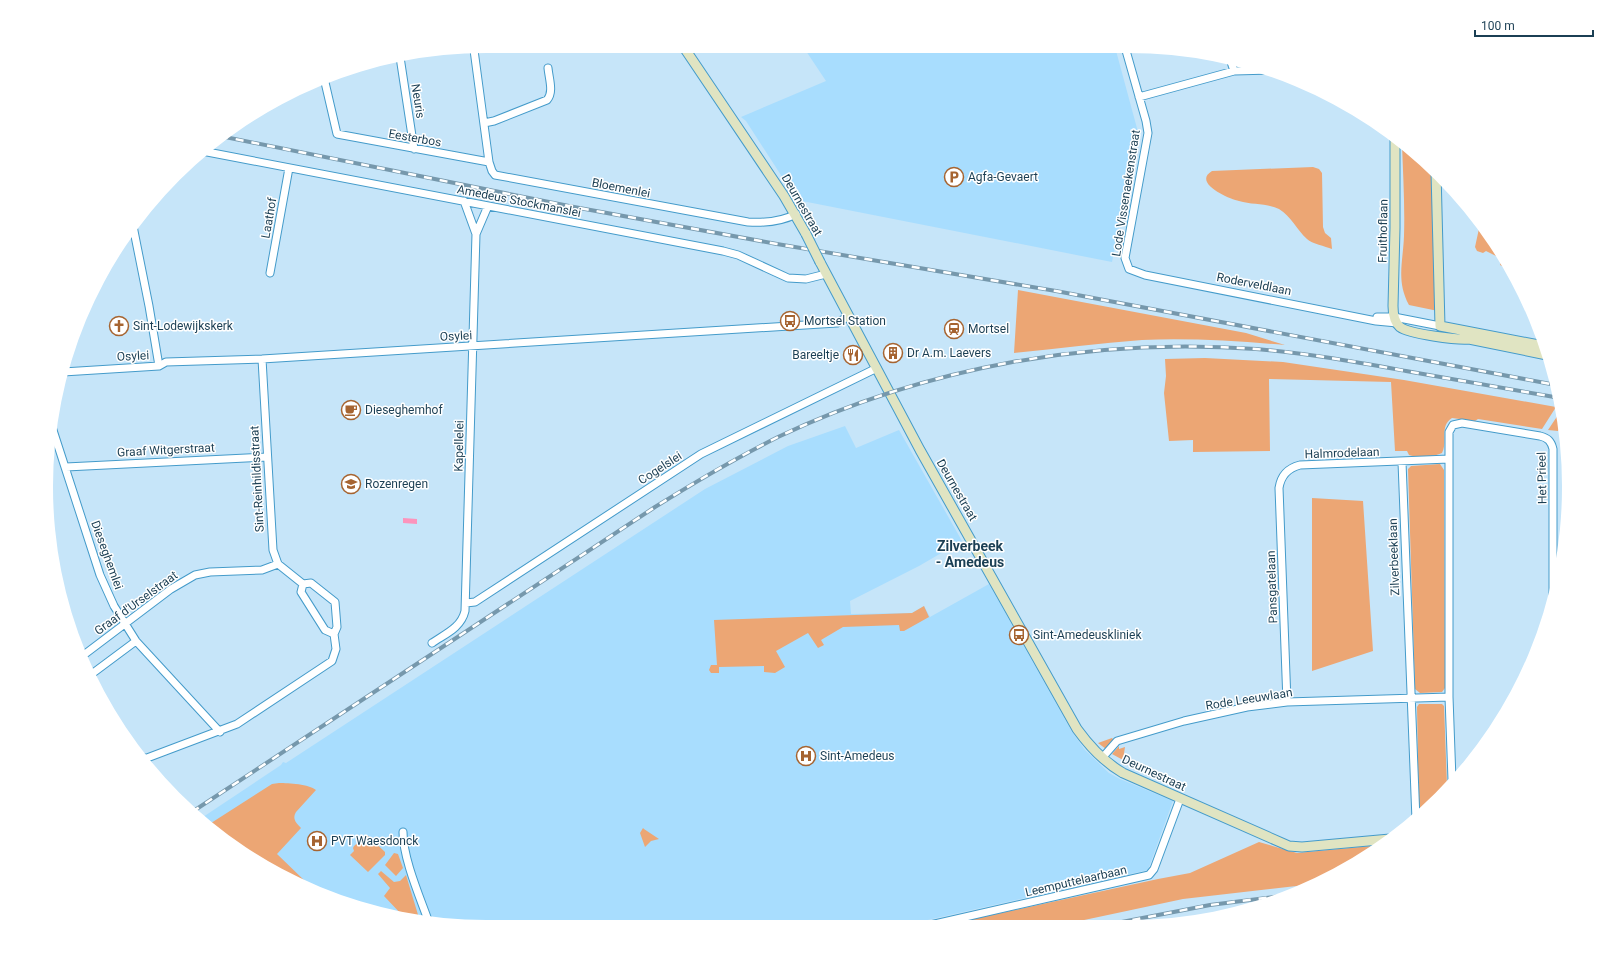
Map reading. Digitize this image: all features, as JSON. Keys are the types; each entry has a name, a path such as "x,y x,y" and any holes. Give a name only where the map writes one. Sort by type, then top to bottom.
{"street":[{"path":"474,53 489,162"},
{"name":"Deurnestraat","path":"688,53 796,214 826,274 920,450 1078,729 1090,746 1102,758 1123,774 1289,846 1302,847 1378,840"},
{"name":"Lode Vissenaekenstraat","path":"1127,53 1148,132 1125,258 1127,266 1133,270"},
{"name":"Neuris","path":"401,61 414,149"},
{"path":"1232,66 1234,71"},
{"path":"484,123 494,121 547,100 550,96 551,90 548,68"},
{"path":"1139,97 1234,71 1250,71"},
{"name":"Eesterbos","path":"324,85 337,134 489,162"},
{"name":"Fruithoflaan","path":"1395,146 1395,320"},
{"name":"Amedeus Stockmanslei","path":"211,153 723,251 738,255 788,278 806,279 826,274"},
{"name":"Bloemenlei","path":"489,162 492,171 497,175 739,221 757,223 769,222 785,219 796,214"},
{"name":"Laathof","path":"270,273 289,168"},
{"path":"1429,334 1440,326 1436,181"},
{"name":"Kapellelei","path":"464,201 476,234"},
{"name":"Kapellelei","path":"432,643 460,624 464,616 466,603 476,234 488,206"},
{"path":"135,234 159,366"},
{"name":"Roderveldlaan","path":"1133,270 1152,276 1371,318 1440,326 1538,345"},
{"name":"Osylei","path":"69,372 159,366 166,362 262,359 837,323 849,316"},
{"name":"Roderveldlaan","path":"1395,320 1408,330 1459,340 1469,339 1541,354"},
{"name":"Sint-Reinhildisstraat","path":"262,359 272,550 278,564"},
{"name":"Cogelslei","path":"466,603 475,602 701,454 877,368"},
{"name":"Het Prieel","path":"1449,459 1450,428 1453,425 1462,423 1540,436 1546,438 1552,444 1553,575"},
{"name":"Dieseghemlei","path":"56,439 100,575 124,624 136,640 220,732"},
{"name":"Graaf Witgerstraat","path":"66,467 266,457"},
{"path":"1402,462 1449,459 1449,697 1452,774"},
{"name":"Halmrodelaan","path":"1285,473 1300,465 1402,462"},
{"name":"Zilverbeeklaan","path":"1402,462 1416,811"},
{"name":"Pansgatelaan","path":"1285,473 1279,488 1287,702"},
{"path":"149,757 220,732 237,724 332,661 336,649 334,634 337,627 335,602 311,584 303,584 278,564"},
{"name":"Graaf d'Urselstraat","path":"86,653 171,589 195,575 210,572 262,570 278,564"},
{"path":"303,584 301,592 325,630 334,634"},
{"path":"95,671 136,640"},
{"path":"1411,698 1449,697"},
{"name":"Rode Leeuwlaan","path":"1102,758 1118,742 1129,738 1184,721 1247,708 1287,702 1411,698"},
{"name":"Leemputtelaarbaan","path":"952,920 1149,875 1154,869 1180,799"},
{"path":"403,832 403,841 408,860 426,916"}],"shaded area":[{"path":"807,53 1117,53 1138,132 1112,262 797,200 746,121 741,117 826,81"},
{"path":"1402,151 1433,178 1438,311 1409,305 1405,296 1401,279 1404,213"},
{"path":"1313,167 1319,169 1322,173 1323,227 1325,233 1331,238 1332,249 1309,241 1287,215 1279,209 1234,200 1214,190 1206,180 1207,176 1212,171"},
{"path":"1478,232 1495,255 1486,251 1483,253 1477,251 1475,247"},
{"path":"1018,290 1246,333 1285,345 1214,340 1142,340 1014,353"},
{"path":"1205,358 1283,362 1404,380 1555,407 1555,409 1542,429 1478,419 1475,421 1452,418 1446,425 1444,449 1442,453 1416,457 1409,455 1407,451 1395,451 1391,382 1269,379 1270,451 1193,452 1193,440 1169,441 1164,393 1166,376 1165,359"},
{"path":"1556,418 1558,431 1548,430"},
{"name":"Sint-Amedeus","path":"845,426 856,448 899,430 962,541 919,566 850,601 851,614 912,613 924,606 930,617 989,584 1072,732 1085,750 1109,773 1173,801 1148,870 927,920 458,919 402,912 347,897 321,887 270,862 246,847 205,815 281,765 283,762 286,763 705,489 788,446"},
{"path":"1440,464 1444,470 1445,688 1442,692 1420,693 1415,689 1408,469 1411,466"},
{"path":"1312,498 1363,501 1373,651 1312,671"},
{"path":"403,518 417,519 417,524 403,523"},
{"path":"924,606 929,617 904,631 900,631 899,625 843,627 821,640 824,645 818,648 808,633 776,651 785,667 775,673 764,672 764,666 719,667 719,673 711,673 709,670 711,665 717,665 714,620 912,613"},
{"path":"1419,704 1442,704 1444,706 1447,780 1419,808 1417,707"},
{"path":"1112,738 1114,740 1106,749 1098,743"},
{"path":"1119,746 1119,749 1125,747 1123,760 1112,754"},
{"path":"279,783 304,785 316,790 295,814 295,821 301,828 277,854 302,878 270,862 246,847 213,822 272,784"},
{"path":"643,828 659,839 651,841 645,847 640,833"},
{"path":"367,835 385,852 385,855 368,872 350,855 354,851 354,846"},
{"path":"1259,842 1297,853 1370,846 1345,862 1296,886 1183,899 1084,920 969,920 1158,879 1190,873"},
{"path":"394,853 398,854 403,868 396,876 385,865"},
{"path":"381,871 394,882 400,881 406,875 418,914 398,911 384,896 390,888 378,874"}],"railway":[{"path":"230,138 574,207 777,244 1056,291 1549,384"},
{"path":"197,809 685,488 778,437 834,413 892,392 951,375 1011,362 1072,353 1134,348 1195,346 1256,349 1313,355 1553,397"},
{"path":"1133,920 1210,905 1264,898"}],"place":[{"name":"Agfa-Gevaert","path":"954,177"},
{"name":"Mortsel Station","path":"790,321"},
{"name":"Sint-Lodewijkskerk","path":"119,326"},
{"name":"Mortsel","path":"954,329"},
{"name":"Dr A.m. Laevers","path":"893,353"},
{"name":"Bareeltje","path":"853,355"},
{"name":"Dieseghemhof","path":"351,410"},
{"name":"Rozenregen","path":"351,484"},
{"name":"Sint-Amedeuskliniek","path":"1019,635"},
{"name":"Sint-Amedeus","path":"806,756"},
{"name":"PVT Waesdonck","path":"317,841"}],"district":[{"name":"Zilverbeek - Amedeus","path":"970,554"}]}
